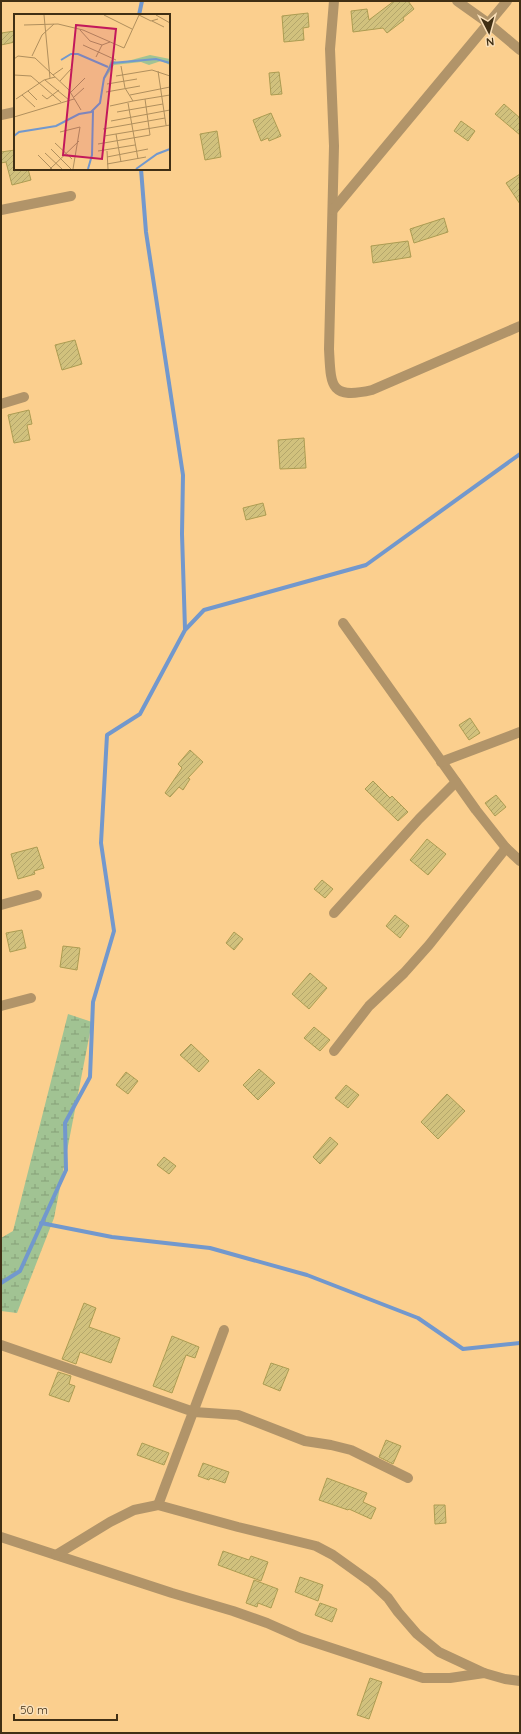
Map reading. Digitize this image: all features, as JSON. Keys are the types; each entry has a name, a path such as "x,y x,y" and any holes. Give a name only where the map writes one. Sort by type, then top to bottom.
{"street":[{"path":"334,1 330,49 334,146 329,350 331,378 334,387 341,391 357,393 372,390 520,326"},
{"path":"457,1 488,23 520,50"},
{"path":"333,210 507,1"},
{"path":"1,115 14,112"},
{"path":"1,210 70,196"},
{"path":"1,404 24,397"},
{"path":"343,623 441,762 506,848 520,861"},
{"path":"441,762 516,733 520,742"},
{"path":"334,913 419,819 456,782"},
{"path":"334,1050 369,1006 404,973 429,945 506,848"},
{"path":"1,905 37,895"},
{"path":"1,1006 31,998"},
{"path":"158,1505 224,1330"},
{"path":"1,1345 194,1412 238,1415 305,1441 351,1450 408,1478"},
{"path":"56,1555 110,1522 134,1510 158,1505 238,1527 316,1546 332,1555 372,1583 388,1598 417,1634 439,1652 484,1673 505,1679 520,1681"},
{"path":"1,1537 233,1611 267,1623 301,1638 423,1678 450,1678 484,1673"}],"green space":[{"path":"68,1014 92,1022 54,1218 17,1313 1,1311 1,1238 13,1231"}],"building":[{"path":"394,1 408,1 414,9 403,18 404,20 387,33 383,28 353,32 351,11 367,9 369,20"},
{"path":"308,13 309,27 303,28 304,40 284,42 282,16"},
{"path":"14,31 14,42 1,45 1,33"},
{"path":"279,72 282,94 271,95 269,73"},
{"path":"504,104 520,118 520,135 495,114"},
{"path":"271,113 281,136 269,141 268,138 261,141 253,120"},
{"path":"461,121 475,131 468,141 454,131"},
{"path":"217,131 221,157 205,160 200,134"},
{"path":"14,150 14,170 28,170 31,180 12,185 6,162 1,163 1,152"},
{"path":"520,174 520,204 506,183"},
{"path":"444,218 448,232 414,243 410,229"},
{"path":"408,241 411,257 373,263 371,246"},
{"path":"75,340 82,364 62,370 55,345"},
{"path":"29,410 32,424 27,425 30,440 14,443 8,415"},
{"path":"304,438 306,468 280,469 278,440"},
{"path":"263,503 266,515 246,520 243,508"},
{"path":"470,718 480,733 469,740 459,725"},
{"path":"190,750 203,762 188,778 190,779 183,790 179,787 170,797 165,793 182,768 178,764"},
{"path":"373,781 390,798 392,796 408,812 398,821 365,789"},
{"path":"496,795 506,807 495,816 485,803"},
{"path":"427,839 446,854 428,875 410,860"},
{"path":"37,847 44,868 34,871 35,874 18,879 11,854"},
{"path":"322,880 333,889 325,898 314,889"},
{"path":"395,915 409,926 400,938 386,926"},
{"path":"22,930 26,948 10,952 6,933"},
{"path":"234,932 243,939 234,950 226,943"},
{"path":"63,946 80,948 77,970 60,967"},
{"path":"310,973 327,988 309,1009 292,994"},
{"path":"314,1027 330,1040 320,1051 304,1038"},
{"path":"191,1044 209,1061 199,1072 180,1055"},
{"path":"259,1069 275,1083 258,1100 243,1085"},
{"path":"126,1072 138,1081 128,1094 116,1085"},
{"path":"346,1085 359,1095 348,1108 335,1098"},
{"path":"447,1094 465,1111 438,1139 421,1122"},
{"path":"330,1137 338,1144 320,1164 313,1157"},
{"path":"164,1157 176,1166 169,1174 157,1165"},
{"path":"84,1303 96,1308 89,1327 120,1338 111,1363 80,1352 76,1364 62,1359"},
{"path":"172,1336 199,1347 195,1358 186,1355 172,1393 153,1386"},
{"path":"271,1363 289,1369 280,1391 263,1384"},
{"path":"58,1372 71,1376 69,1384 75,1386 69,1402 49,1395"},
{"path":"386,1440 401,1446 393,1464 379,1457"},
{"path":"142,1443 169,1453 164,1465 137,1455"},
{"path":"203,1463 229,1472 225,1483 198,1476"},
{"path":"327,1478 367,1493 363,1502 376,1508 371,1519 349,1509 348,1510 319,1500"},
{"path":"434,1505 445,1505 446,1523 435,1524"},
{"path":"223,1551 249,1560 251,1556 268,1562 261,1581 218,1565"},
{"path":"300,1577 323,1585 318,1601 295,1592"},
{"path":"254,1580 278,1589 271,1608 258,1603 257,1607 246,1603"},
{"path":"320,1603 337,1609 332,1622 315,1615"},
{"path":"370,1678 382,1682 369,1719 357,1715"}],"waterway":[{"path":"139,14 142,1"},
{"path":"141,170 146,232 183,475 182,534 185,629"},
{"path":"1,1283 20,1271 66,1170 65,1123 90,1077 93,1002 114,931 101,843 107,735 140,714 185,630 204,610 366,565 520,454"},
{"path":"41,1223 112,1237 210,1248 307,1275 418,1318 463,1349 520,1343"}]}
